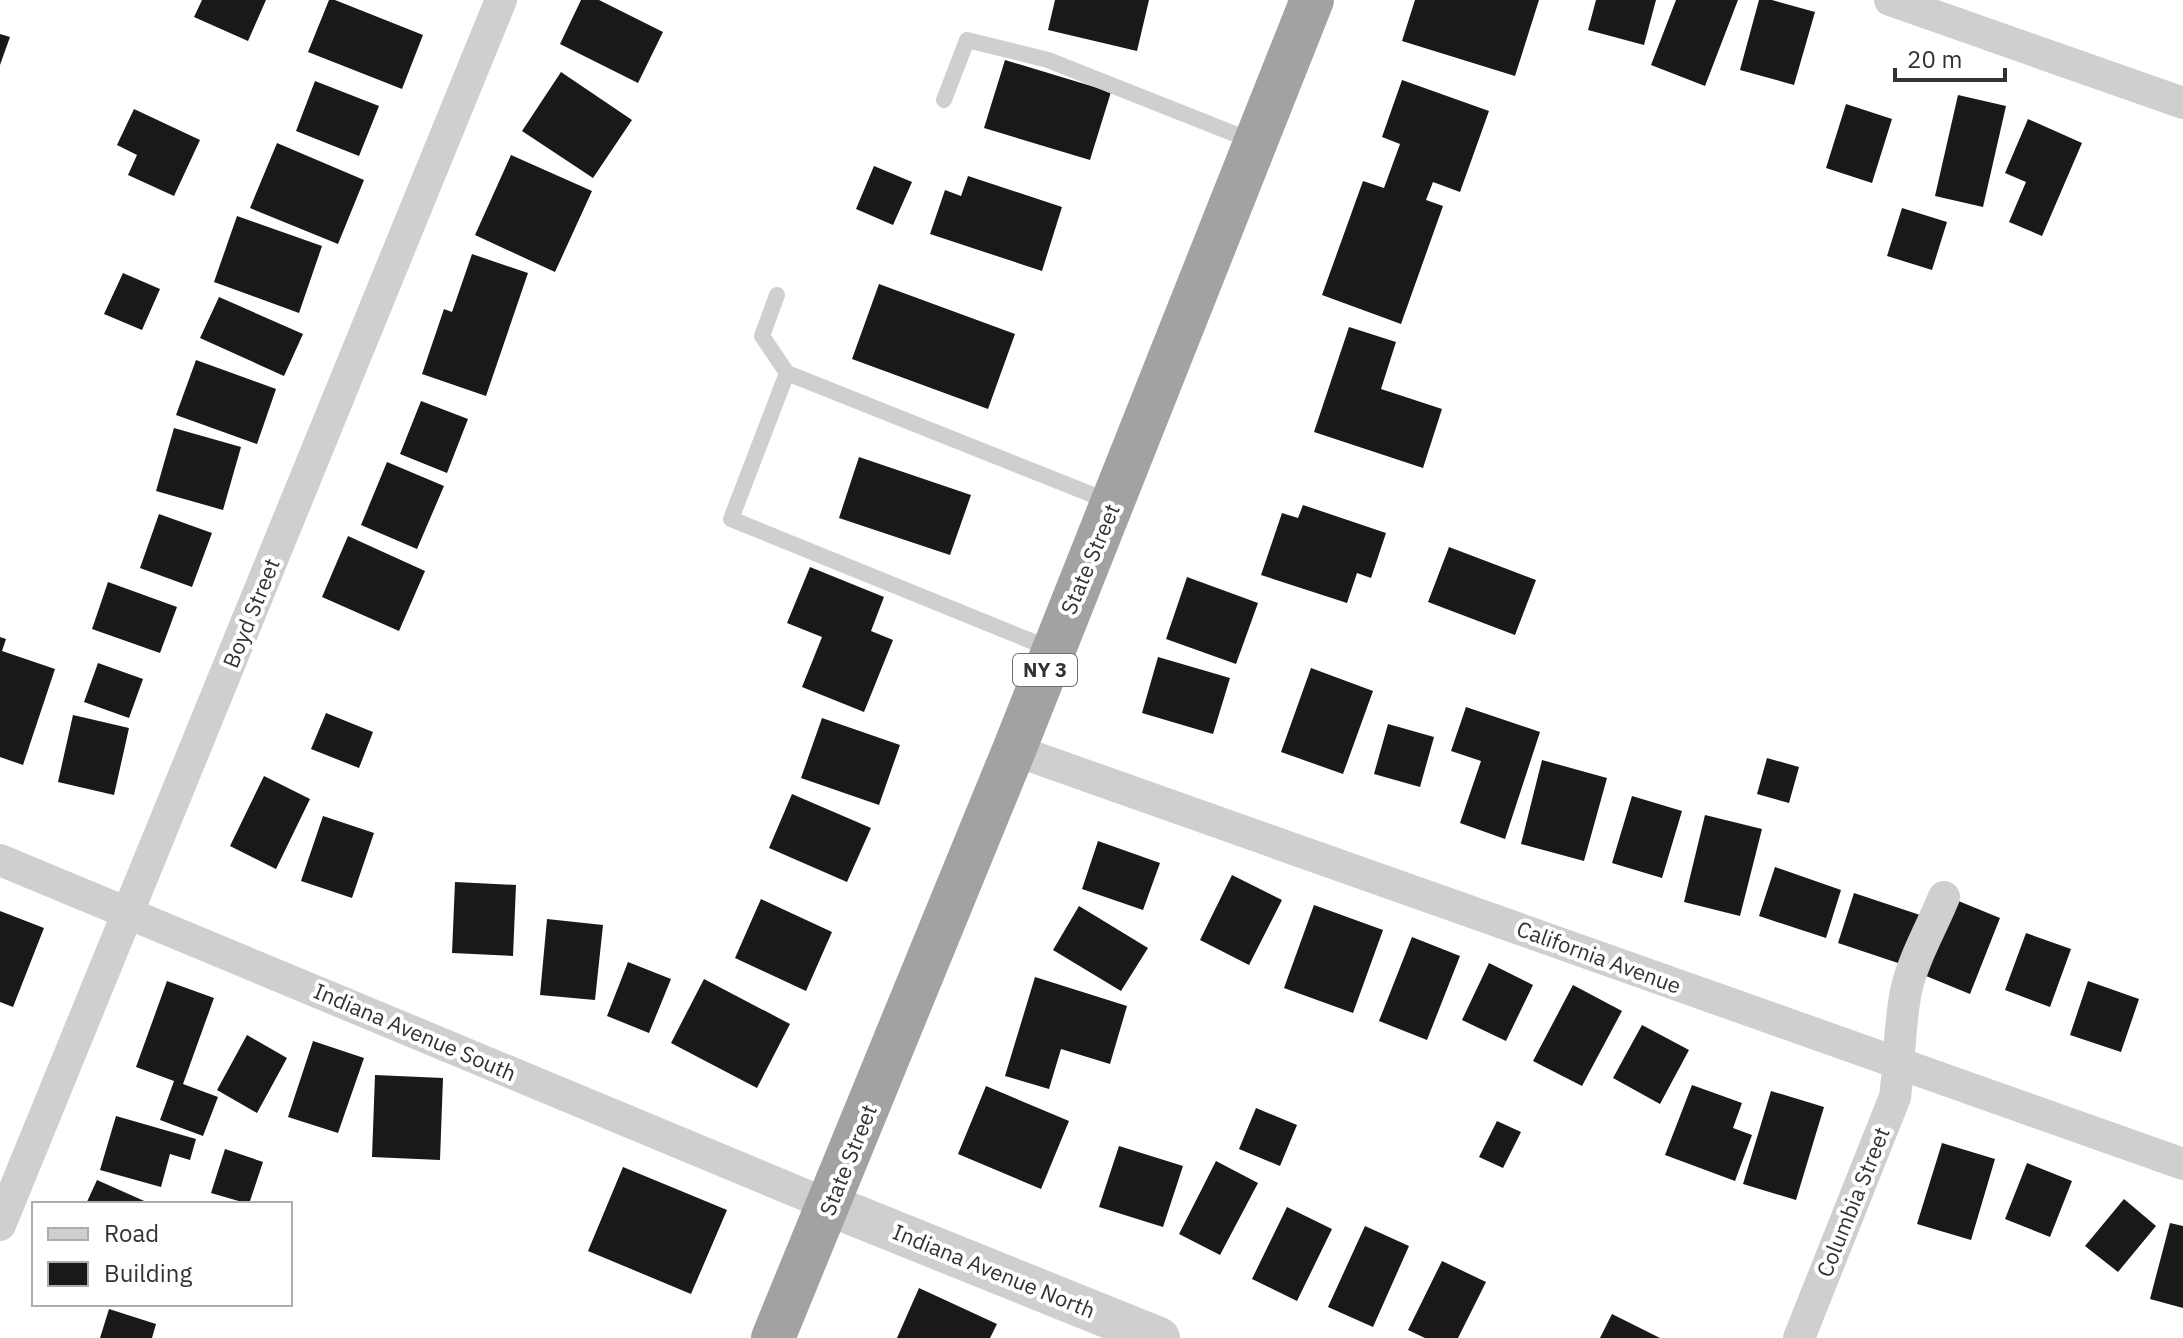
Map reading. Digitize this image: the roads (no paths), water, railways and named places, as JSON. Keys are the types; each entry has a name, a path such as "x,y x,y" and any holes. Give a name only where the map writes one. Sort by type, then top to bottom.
{"highway":[{"name":"State Street","path":"773,1338 1014,750 1312,0"}],"street":[{"name":"Boyd Street","path":"0,1225 501,0"},
{"path":"1890,0 2183,103"},
{"name":"California Avenue","path":"1014,750 2183,1164"},
{"name":"Indiana Avenue South","path":"0,860 829,1205"},
{"name":"Columbia Street","path":"1799,1338 1895,1097 1900,1064 1898,1039 1907,987 1944,897"},
{"name":"Indiana Avenue North","path":"829,1205 1159,1338"}],"lane":[{"path":"944,100 967,40 1048,60 1256,142"},
{"path":"777,295 762,336 787,373 1113,503"},
{"path":"787,373 731,519 1052,650"}]}
